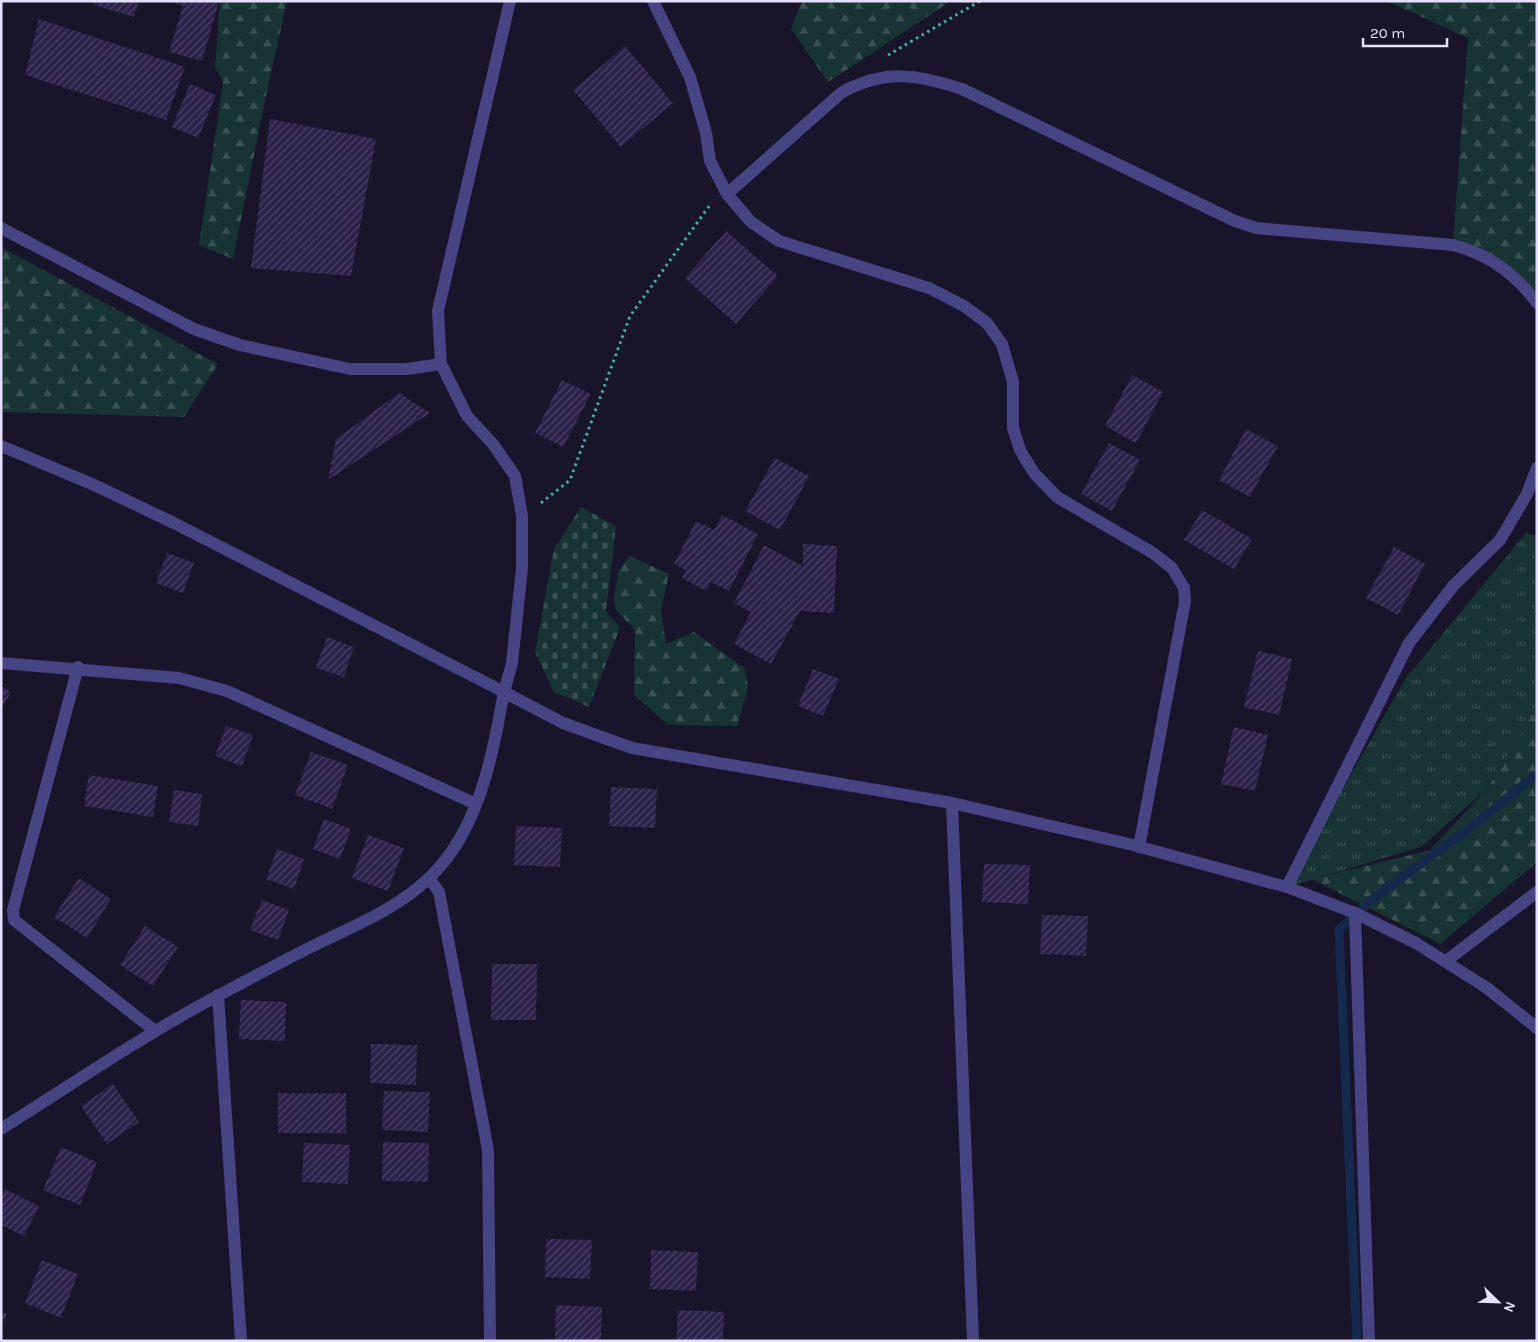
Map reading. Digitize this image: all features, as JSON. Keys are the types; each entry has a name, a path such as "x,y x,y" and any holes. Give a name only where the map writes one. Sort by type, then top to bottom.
{"street":[{"path":"1,1129 155,1031 218,995 387,908 429,878 464,832 476,804 494,748 504,692 512,663 522,568 522,516 515,476 493,444 468,416 441,364 438,311 510,1"},
{"path":"653,1 690,76 706,133 710,162 721,196 750,222 779,241 929,288 964,306 988,323 1002,344 1013,382 1013,428 1020,450 1034,473 1057,497 1153,553 1172,568 1184,588 1186,601 1139,847"},
{"path":"721,196 841,93 855,85 881,77 904,75 944,83 962,89 1235,221 1256,228 1453,245 1470,250 1515,276 1537,303"},
{"path":"1,228 194,329 240,346 350,369 407,369 441,364"},
{"path":"1,446 92,484 174,523 563,723 632,748 952,803 1139,847 1287,887 1355,913 1416,942 1487,988 1537,1028"},
{"path":"1287,887 1409,643 1453,586 1500,540 1526,494 1537,468"},
{"path":"1,663 179,678 227,691 476,804"},
{"path":"78,668 13,910 14,920 155,1031"},
{"path":"952,803 974,1341"},
{"path":"429,878 439,892 488,1150 490,1341"},
{"path":"1446,961 1537,892"},
{"path":"1355,913 1369,1341"},
{"path":"218,995 241,1341"}],"path":[{"path":"885,56 980,1"},
{"path":"522,516 570,480 630,316 721,196"}],"green space":[{"path":"220,1 287,1 233,259 199,245 223,82 215,68"},
{"path":"802,1 951,1 828,82 791,29"},
{"path":"1387,1 1537,1 1537,312 1515,276 1453,245 1468,38"},
{"path":"1,247 218,364 184,417 1,412"},
{"path":"581,507 616,526 606,611 620,628 589,707 554,692 535,652 554,549"},
{"path":"1526,533 1537,536 1537,706 1488,788 1421,847 1287,887 1406,678"},
{"path":"630,556 669,574 661,610 666,644 694,632 745,669 748,688 737,726 668,725 634,695 635,630 617,611 614,600 618,571"},
{"path":"1537,706 1537,862 1440,944 1312,879 1430,850 1488,788"}],"building":[{"path":"95,1 139,1 134,17 94,5"},
{"path":"168,1 219,1 202,61 169,52 183,6"},
{"path":"39,19 185,67 166,120 25,75"},
{"path":"625,46 673,103 621,147 573,90"},
{"path":"190,84 216,95 198,138 172,127"},
{"path":"270,119 376,139 351,276 251,268"},
{"path":"726,231 778,276 736,324 685,278"},
{"path":"1132,375 1163,392 1136,443 1105,426"},
{"path":"562,380 591,394 563,447 535,433"},
{"path":"399,393 430,413 328,480 336,439"},
{"path":"1246,429 1278,446 1250,497 1219,480"},
{"path":"1109,443 1140,460 1112,511 1081,494"},
{"path":"775,458 809,476 780,530 745,511"},
{"path":"1202,510 1252,539 1234,569 1184,540"},
{"path":"722,515 758,534 729,591 711,582 706,591 682,578 686,570 674,564 696,521 714,530"},
{"path":"803,544 837,546 834,613 800,611 771,664 734,644 751,612 734,603 764,545 803,566"},
{"path":"1394,547 1425,564 1398,615 1366,598"},
{"path":"167,553 194,563 183,593 156,583"},
{"path":"327,637 354,647 344,677 316,668"},
{"path":"1258,651 1292,659 1279,715 1244,707"},
{"path":"813,669 839,679 823,716 798,706"},
{"path":"1,686 11,692 1,709"},
{"path":"226,726 253,735 242,766 215,756"},
{"path":"1234,727 1268,735 1255,791 1221,784"},
{"path":"311,752 348,765 332,809 295,795"},
{"path":"89,775 158,786 153,817 84,806"},
{"path":"611,787 657,789 655,828 609,826"},
{"path":"174,790 202,794 198,826 169,822"},
{"path":"324,819 351,829 340,859 313,849"},
{"path":"516,826 562,828 560,867 514,865"},
{"path":"368,835 404,848 388,891 352,878"},
{"path":"277,849 304,859 294,889 266,879"},
{"path":"984,864 1030,865 1028,904 982,902"},
{"path":"79,878 111,899 87,938 54,917"},
{"path":"262,900 289,910 278,940 250,930"},
{"path":"1042,915 1088,916 1086,956 1040,954"},
{"path":"145,926 178,947 153,986 120,965"},
{"path":"492,964 537,964 536,1020 491,1020"},
{"path":"241,1000 286,1002 285,1041 239,1039"},
{"path":"371,1044 417,1045 416,1085 370,1083"},
{"path":"113,1084 139,1122 107,1144 81,1106"},
{"path":"384,1091 430,1092 428,1132 382,1130"},
{"path":"278,1093 346,1093 346,1133 278,1133"},
{"path":"383,1142 429,1143 428,1182 382,1181"},
{"path":"304,1143 350,1145 348,1184 302,1182"},
{"path":"61,1147 97,1162 80,1205 43,1190"},
{"path":"5,1189 39,1206 24,1236 1,1225 1,1196"},
{"path":"546,1239 592,1240 590,1279 545,1277"},
{"path":"651,1250 698,1252 696,1291 650,1289"},
{"path":"42,1260 78,1274 61,1318 25,1303"},
{"path":"556,1305 602,1307 601,1341 555,1341"},
{"path":"678,1310 724,1312 723,1341 676,1341"},
{"path":"1,1312 7,1314 1,1328"}],"waterway":[{"path":"1357,1341 1339,930 1371,900 1470,828 1537,774"}]}
